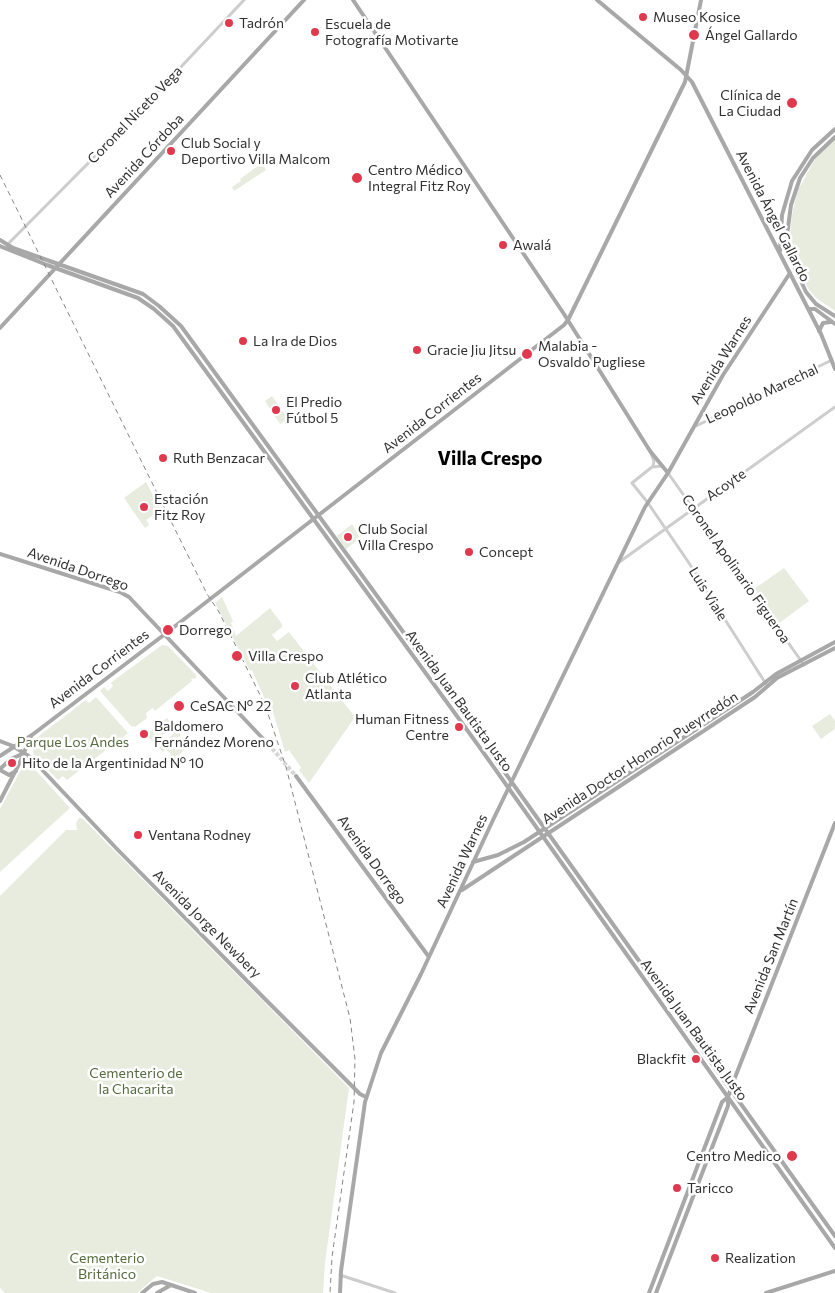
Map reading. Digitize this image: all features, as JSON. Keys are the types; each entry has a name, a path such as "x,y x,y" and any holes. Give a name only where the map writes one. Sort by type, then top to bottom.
{"main road":[{"name":"Avenida Córdoba","path":"0,328 304,0"},
{"path":"353,0 568,320 650,451 668,474"},
{"path":"598,0 687,75"},
{"name":"Avenida Corrientes","path":"0,756 32,735 165,634 560,329 568,320 687,75 701,0"},
{"name":"Avenida Ángel Gallardo","path":"687,75 834,359 835,369"},
{"path":"780,252 784,203 792,181 804,161 819,143 835,129"},
{"path":"835,137 813,158 800,178 788,216 788,246 793,266 808,295 819,306 835,316"},
{"path":"784,203 786,206 791,205"},
{"path":"782,215 785,213 788,216"},
{"name":"Avenida Juan Bautista Justo","path":"0,240 4,246 55,268 138,298 164,317 183,340 509,788 835,1248"},
{"name":"Avenida Juan Bautista Justo","path":"4,246 143,294 178,323 512,782 835,1236"},
{"path":"1,252 4,246"},
{"path":"780,252 788,246"},
{"name":"Avenida Warnes","path":"340,1293 340,1274 366,1097 381,1053 648,502 668,474 732,362 790,273"},
{"path":"808,309 815,310 833,323"},
{"path":"819,331 823,323 833,323"},
{"path":"662,466 674,461"},
{"name":"Avenida Dorrego","path":"0,554 123,593 165,634 268,744"},
{"name":"Avenida Doctor Honorio Pueyrredón","path":"460,891 526,847 546,830 801,660 835,642"},
{"name":"Avenida Doctor Honorio Pueyrredón","path":"766,684 835,648"},
{"name":"Avenida Corrientes","path":"0,801 32,735"},
{"name":"Avenida Jorge Newbery","path":"0,741 14,746 24,753 298,1032 360,1094 366,1097"},
{"path":"16,771 9,775 0,770 11,759 24,753"},
{"path":"20,762 28,760 35,764"},
{"name":"Avenida Dorrego","path":"296,776 429,957"},
{"name":"Avenida San Martín","path":"649,1293 721,1106 731,1090 835,823"},
{"name":"Avenida Doctor Honorio Pueyrredón","path":"473,862 485,859 541,834"},
{"path":"524,842 523,846 526,847"},
{"path":"478,851 485,859"},
{"name":"Avenida San Martín","path":"656,1293 728,1106 728,1097"},
{"path":"766,1293 835,1271"},
{"path":"142,1293 153,1284 162,1282 195,1293"},
{"path":"157,1293 171,1285"}],"street":[{"name":"Coronel Niceto Vega","path":"4,246 137,114 244,0"},
{"name":"Leopoldo Marechal","path":"692,429 699,423 834,359"},
{"name":"Acoyte","path":"617,564 835,407"},
{"path":"650,451 654,461 652,467 662,466"},
{"name":"Luis Viale","path":"652,467 632,483 648,502 766,684"},
{"name":"Coronel Apolinario Figueroa","path":"668,474 804,665"},
{"path":"340,1274 395,1293"}],"green space":[{"path":"835,139 835,311 815,297 807,287 795,261 790,234 798,190 815,159"},
{"path":"262,163 266,170 234,191 232,187 241,181 240,179"},
{"name":"El Predio Fútbol 5","path":"272,396 288,419 280,424 265,401"},
{"name":"Estación Fitz Roy","path":"146,482 161,510 146,520 149,525 145,528 124,498"},
{"name":"Club Social Villa Crespo","path":"352,524 360,538 346,549 337,536"},
{"path":"784,568 809,601 778,624 754,589"},
{"name":"Club Atlético Atlanta","path":"222,597 233,621 231,623 236,636 270,608 282,624 282,627 272,635 277,641 289,632 355,717 309,783 299,770 301,768 289,750 285,752 270,702 267,704 252,670 250,671 215,603"},
{"name":"Parque Los Andes","path":"162,645 168,646 196,675 196,678 191,679 192,681 155,711 153,708 146,713 147,718 135,727 132,727 100,691 104,687 108,691 113,686 111,683 109,684"},
{"name":"Parque Los Andes","path":"96,697 128,733 67,780 63,776 58,780 33,754 35,739 86,700 89,703"},
{"path":"830,714 835,721 835,729 821,739 812,726"},
{"path":"167,718 173,725 154,743 146,735"},
{"path":"177,730 181,735 177,739 182,744 186,740 190,744 172,762 168,758 171,754 166,749 163,752 159,748"},
{"name":"Parque Los Andes","path":"28,762 70,808 0,872 0,809 24,764"},
{"name":"Cementerio de la Chacarita","path":"79,818 82,818 349,1088 325,1263 323,1293 211,1293 157,1276 137,1293 5,1293 0,1288 0,896 66,830 77,830 76,823"}],"tunnel":[{"path":"268,744 296,776"}],"railway":[{"path":"0,175 207,594 219,612 265,705 286,767 350,1018 355,1059 354,1102 332,1257 330,1293"}],"place":[{"name":"Museo Kosice","path":"643,17"},
{"name":"Tadrón","path":"229,23"},
{"name":"Escuela de Fotografía Motivarte","path":"315,32"},
{"name":"Ángel Gallardo","path":"694,35"},
{"name":"Clínica de La Ciudad","path":"792,103"},
{"name":"Club Social y Deportivo Villa Malcom","path":"171,151"},
{"name":"Centro Médico Integral Fitz Roy","path":"357,178"},
{"name":"Awalá","path":"503,245"},
{"name":"La Ira de Dios","path":"243,341"},
{"name":"Gracie Jiu Jitsu","path":"417,350"},
{"name":"Malabia - Osvaldo Pugliese","path":"527,354"},
{"name":"El Predio Fútbol 5","path":"276,410"},
{"name":"Ruth Benzacar","path":"163,458"},
{"name":"Estación Fitz Roy","path":"144,507"},
{"name":"Club Social Villa Crespo","path":"348,537"},
{"name":"Concept","path":"469,552"},
{"name":"Dorrego","path":"168,630"},
{"name":"Villa Crespo","path":"237,656"},
{"name":"Club Atlético Atlanta","path":"295,686"},
{"name":"CeSAC Nº 22","path":"179,706"},
{"name":"Human Fitness Centre","path":"459,727"},
{"name":"Baldomero Fernández Moreno","path":"144,734"},
{"name":"Hito de la Argentinidad Nº 10","path":"12,763"},
{"name":"Ventana Rodney","path":"138,835"},
{"name":"Blackfit","path":"696,1059"},
{"name":"Centro Medico","path":"792,1156"},
{"name":"Taricco","path":"677,1188"},
{"name":"Realization","path":"715,1258"}],"district":[{"name":"Villa Crespo","path":"490,459"}],"park label":[{"name":"Cementerio Británico","path":"107,1266"}]}
